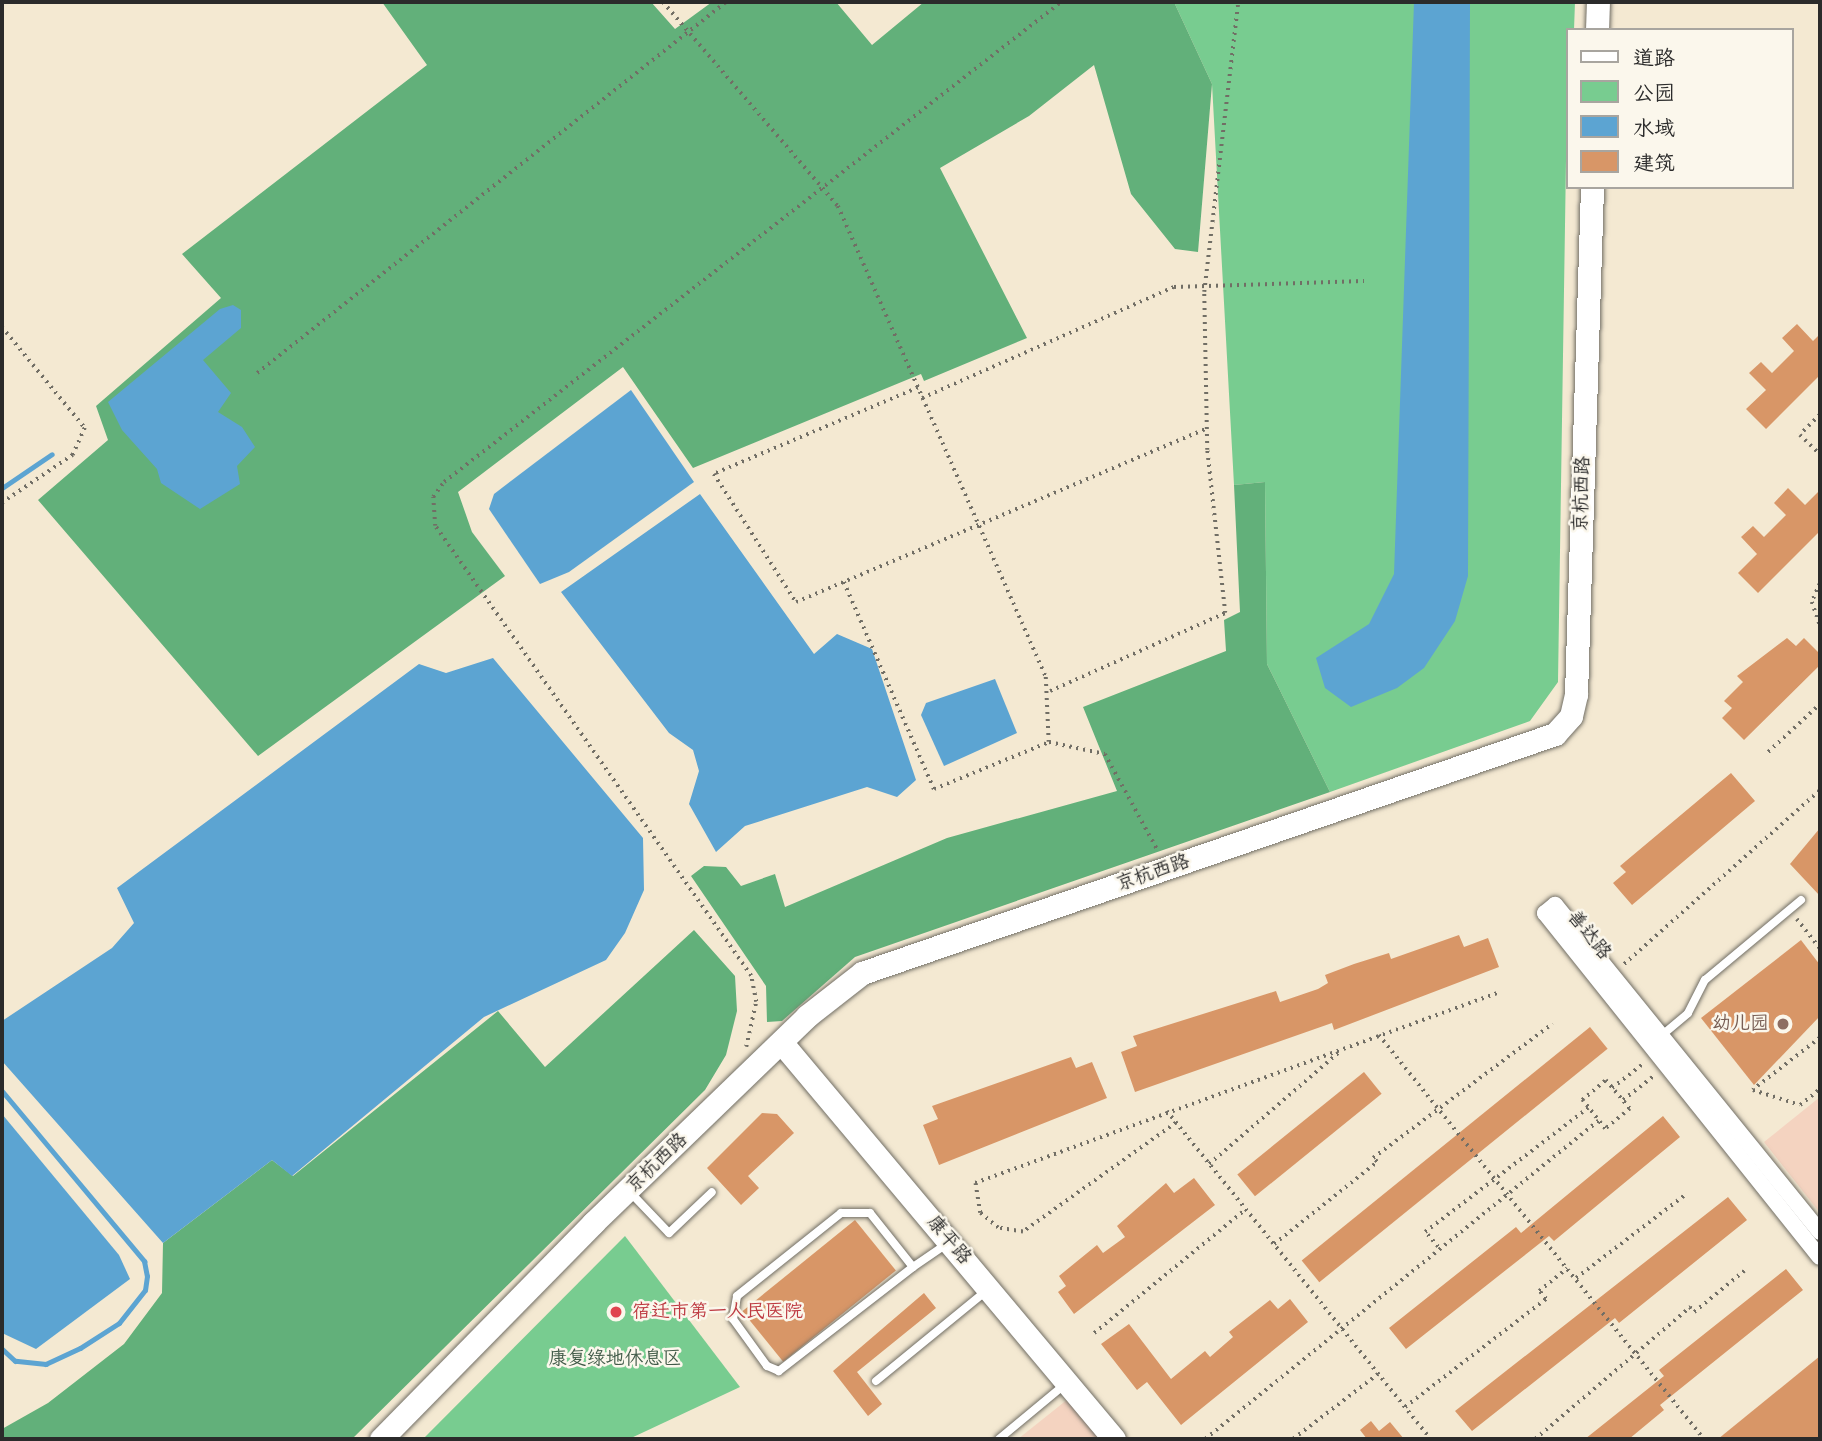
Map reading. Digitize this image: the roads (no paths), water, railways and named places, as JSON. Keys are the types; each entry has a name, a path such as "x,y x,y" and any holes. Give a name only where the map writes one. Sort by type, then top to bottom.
{"street":[{"path":"1597,28 1598,2"},
{"name":"京杭西路","path":"381,1439 741,1080 862,973 1555,734 1571,716 1592,189"},
{"name":"善达路","path":"1820,1233 1659,1050 1545,913 1555,905 1611,975 1659,1050 1820,1257"},
{"name":"康平路","path":"781,1042 1114,1439"}],"lane":[{"path":"1659,1050 1685,1017 1705,980 1801,900"},
{"path":"629,1191 669,1233 712,1192"},
{"path":"913,1267 870,1213 841,1213 737,1296 733,1319 766,1366 779,1371 950,1241"},
{"path":"876,1381 989,1288"},
{"path":"999,1439 1067,1383"}],"water":[{"path":"1414,2 1470,2 1468,576 1455,621 1424,668 1397,688 1351,707 1325,688 1316,658 1369,624 1394,574"},
{"path":"233,305 241,310 241,328 203,360 231,393 218,412 242,427 255,447 237,466 240,484 200,509 161,483 157,469 122,430 108,402 220,309"},
{"path":"631,390 694,482 569,572 540,584 489,509 494,494"},
{"path":"700,494 814,654 837,634 872,649 916,780 897,797 867,787 745,826 716,852 689,804 699,771 693,750 669,733 561,592"},
{"path":"493,658 643,838 644,890 625,933 606,960 484,1017 292,1176 272,1160 163,1243 2,1061 2,1021 112,948 134,923 117,888 419,664 446,673"},
{"path":"995,679 1017,733 944,766 921,715 926,703"},
{"path":"2,1114 119,1255 130,1279 36,1349 2,1333"}],"waterway":[{"path":"2,488 52,454"},
{"path":"2,1091 144,1261 147,1276 145,1290 119,1323 80,1348 46,1364 15,1361 2,1349"}],"place":[{"name":"幼儿园","path":"1783,1024"},
{"name":"宿迁市第一人民医院","path":"616,1312"}],"park label":[{"name":"康复绿地休息区","path":"615,1359"}]}
